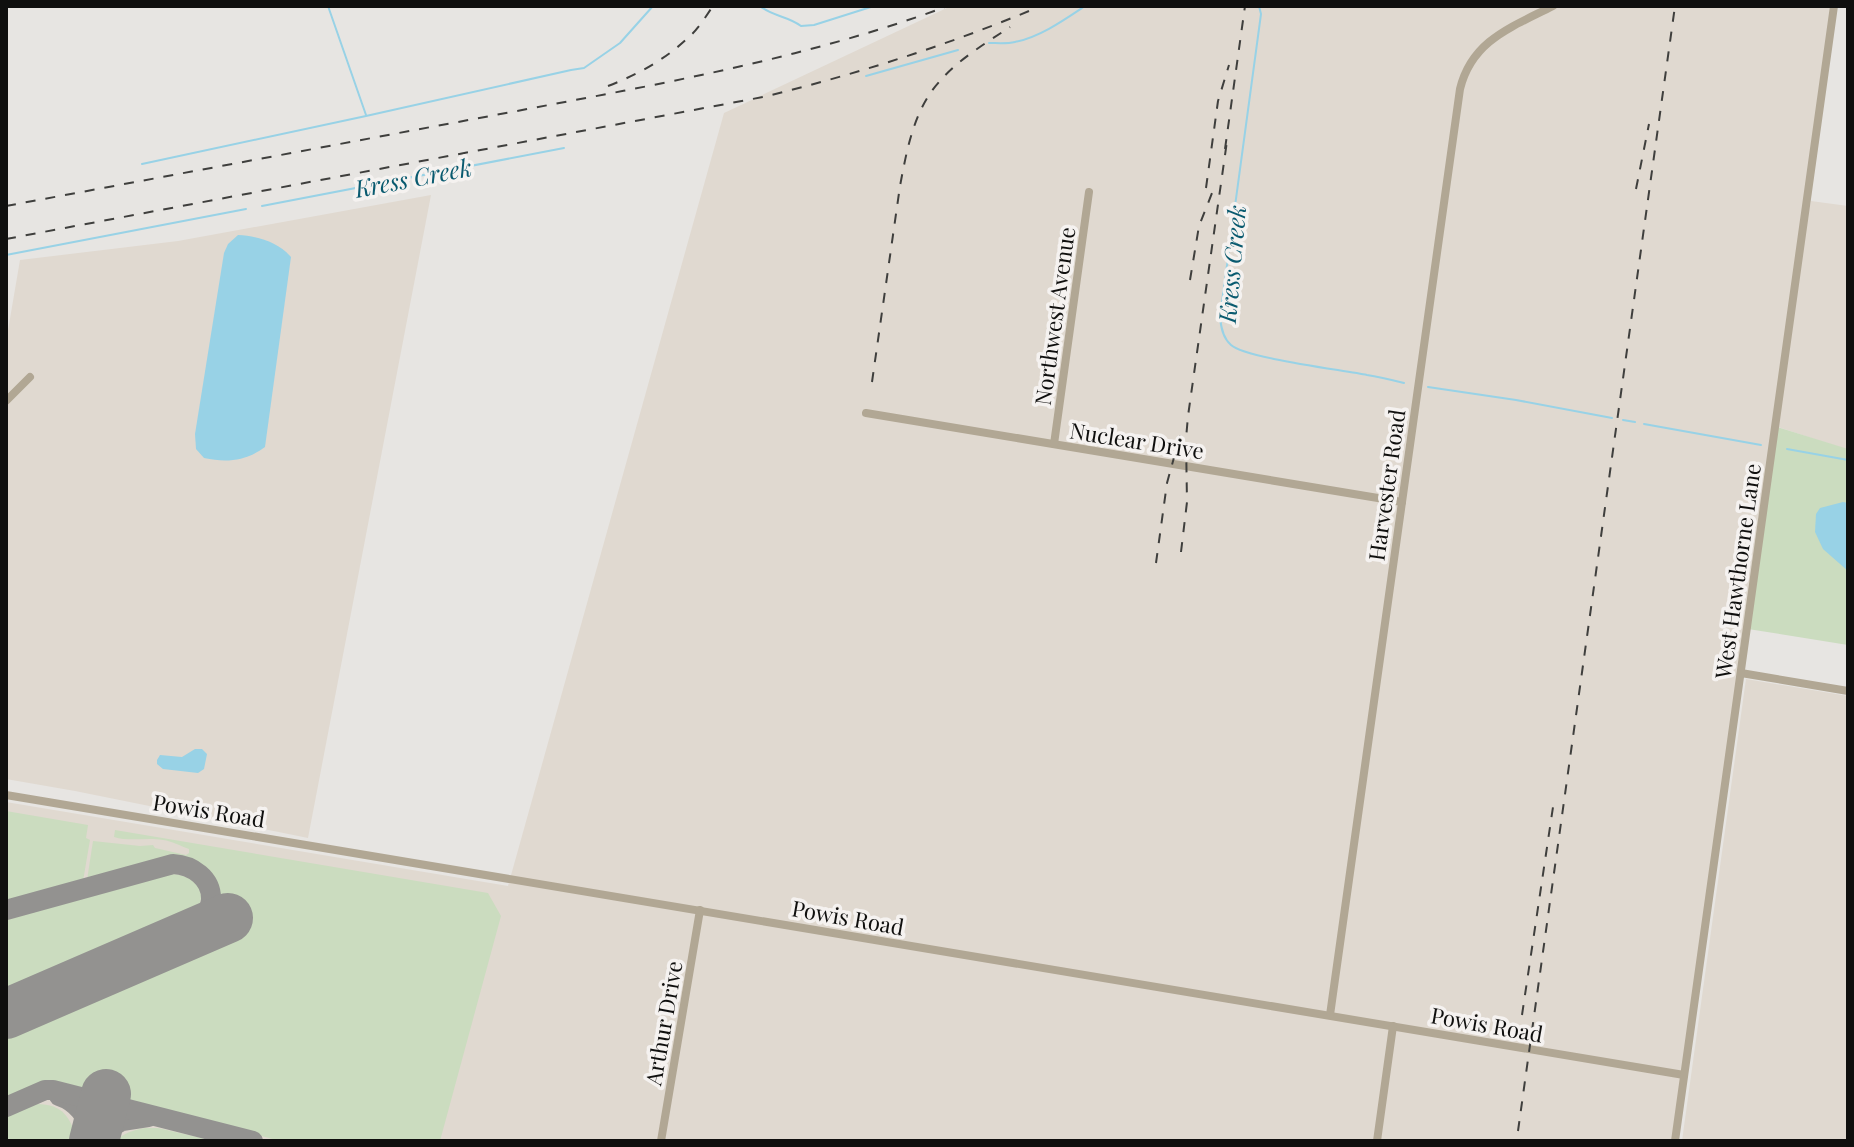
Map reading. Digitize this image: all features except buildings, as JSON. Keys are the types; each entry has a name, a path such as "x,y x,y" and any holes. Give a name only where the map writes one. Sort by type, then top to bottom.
{"street":[{"name":"Harvester Road","path":"1330,1015 1463,78 1471,61 1489,40 1553,6"},
{"name":"West Hawthorne Lane","path":"1675,1141 1834,6"},
{"name":"Northwest Avenue","path":"1054,444 1089,192"},
{"path":"6,401 30,377"},
{"name":"Nuclear Drive","path":"866,413 1402,502"},
{"path":"1741,673 1848,691"},
{"name":"Powis Road","path":"6,795 1684,1075"},
{"name":"Arthur Drive","path":"661,1141 700,910"},
{"path":"1377,1141 1393,1026"}],"shaded area":[{"path":"951,6 1837,6 1809,211 1811,201 1848,206 1848,450 1778,427 1675,1141 6,1141 6,802 508,886 724,113"},
{"path":"431,195 308,838 6,779 6,342 20,260 178,241"},
{"path":"1746,679 1848,696 1848,1141 1682,1141"}],"green space":[{"path":"1777,427 1848,449 1848,645 1748,629"},
{"path":"6,811 88,825 86,838 90,840 83,881 6,902"},
{"path":"115,830 488,893 501,916 440,1141 280,1141 118,1098 120,1091 96,1084 94,1091 46,1081 6,1097 6,1032 236,933 210,876 203,867 190,860 169,857 87,880 93,841 153,845 186,855 189,853 189,849 166,841 114,837"},
{"path":"172,874 189,879 200,889 200,903 188,918 6,997 6,920"},
{"path":"37,1104 60,1110 72,1126 77,1141 6,1141 6,1116"},
{"path":"145,1128 215,1141 115,1141 129,1132"}],"water":[{"path":"238,235 267,241 291,257 265,447 243,458 221,460 204,458 196,449 195,434 224,253"},
{"path":"1848,503 1848,571 1823,549 1815,532 1816,514 1820,508"},
{"path":"195,749 202,749 207,754 204,769 198,773 163,769 157,764 160,755 182,757"}],"waterway":[{"path":"328,6 366,115"},
{"path":"142,164 584,68 620,43 653,6"},
{"name":"Kress Creek","path":"760,6 801,26 814,25 874,6"},
{"path":"989,43 1024,40 1085,6"},
{"name":"Kress Creek","path":"1259,6 1261,14 1220,317 1223,332 1231,345 1240,350 1404,383"},
{"path":"866,76 958,50"},
{"name":"Kress Creek","path":"262,206 564,148"},
{"name":"Kress Creek","path":"6,255 246,209"},
{"name":"Kress Creek","path":"1428,387 1612,418"},
{"name":"Kress Creek","path":"1623,420 1635,422"},
{"name":"Kress Creek","path":"1644,424 1761,445"},
{"name":"Kress Creek","path":"1787,449 1848,460"}],"taxiway":[{"path":"6,910 173,864 194,870 208,885 211,900 199,930"},
{"path":"6,1107 45,1090 53,1090 253,1141"},
{"path":"59,1096 77,1107 95,1137 122,1121 148,1117"}],"runway":[{"path":"6,1014 228,918"},
{"path":"94,1141 106,1094"}],"railway":[{"path":"608,86 662,59 693,33 713,6"},
{"path":"6,206 674,81 840,41 948,6"},
{"path":"6,239 763,97 904,57 1041,6"},
{"path":"1225,149 1245,6"},
{"path":"1518,1131 1675,6"},
{"path":"872,382 900,186 918,117 931,92 947,73 1010,27"},
{"path":"1206,188 1218,101 1229,65"},
{"path":"1636,189 1649,124"},
{"path":"1181,552 1187,502 1188,416 1227,141"},
{"path":"1190,280 1199,226 1214,188"},
{"path":"1156,563 1167,483 1181,432"},
{"path":"1522,1015 1553,807"}]}
